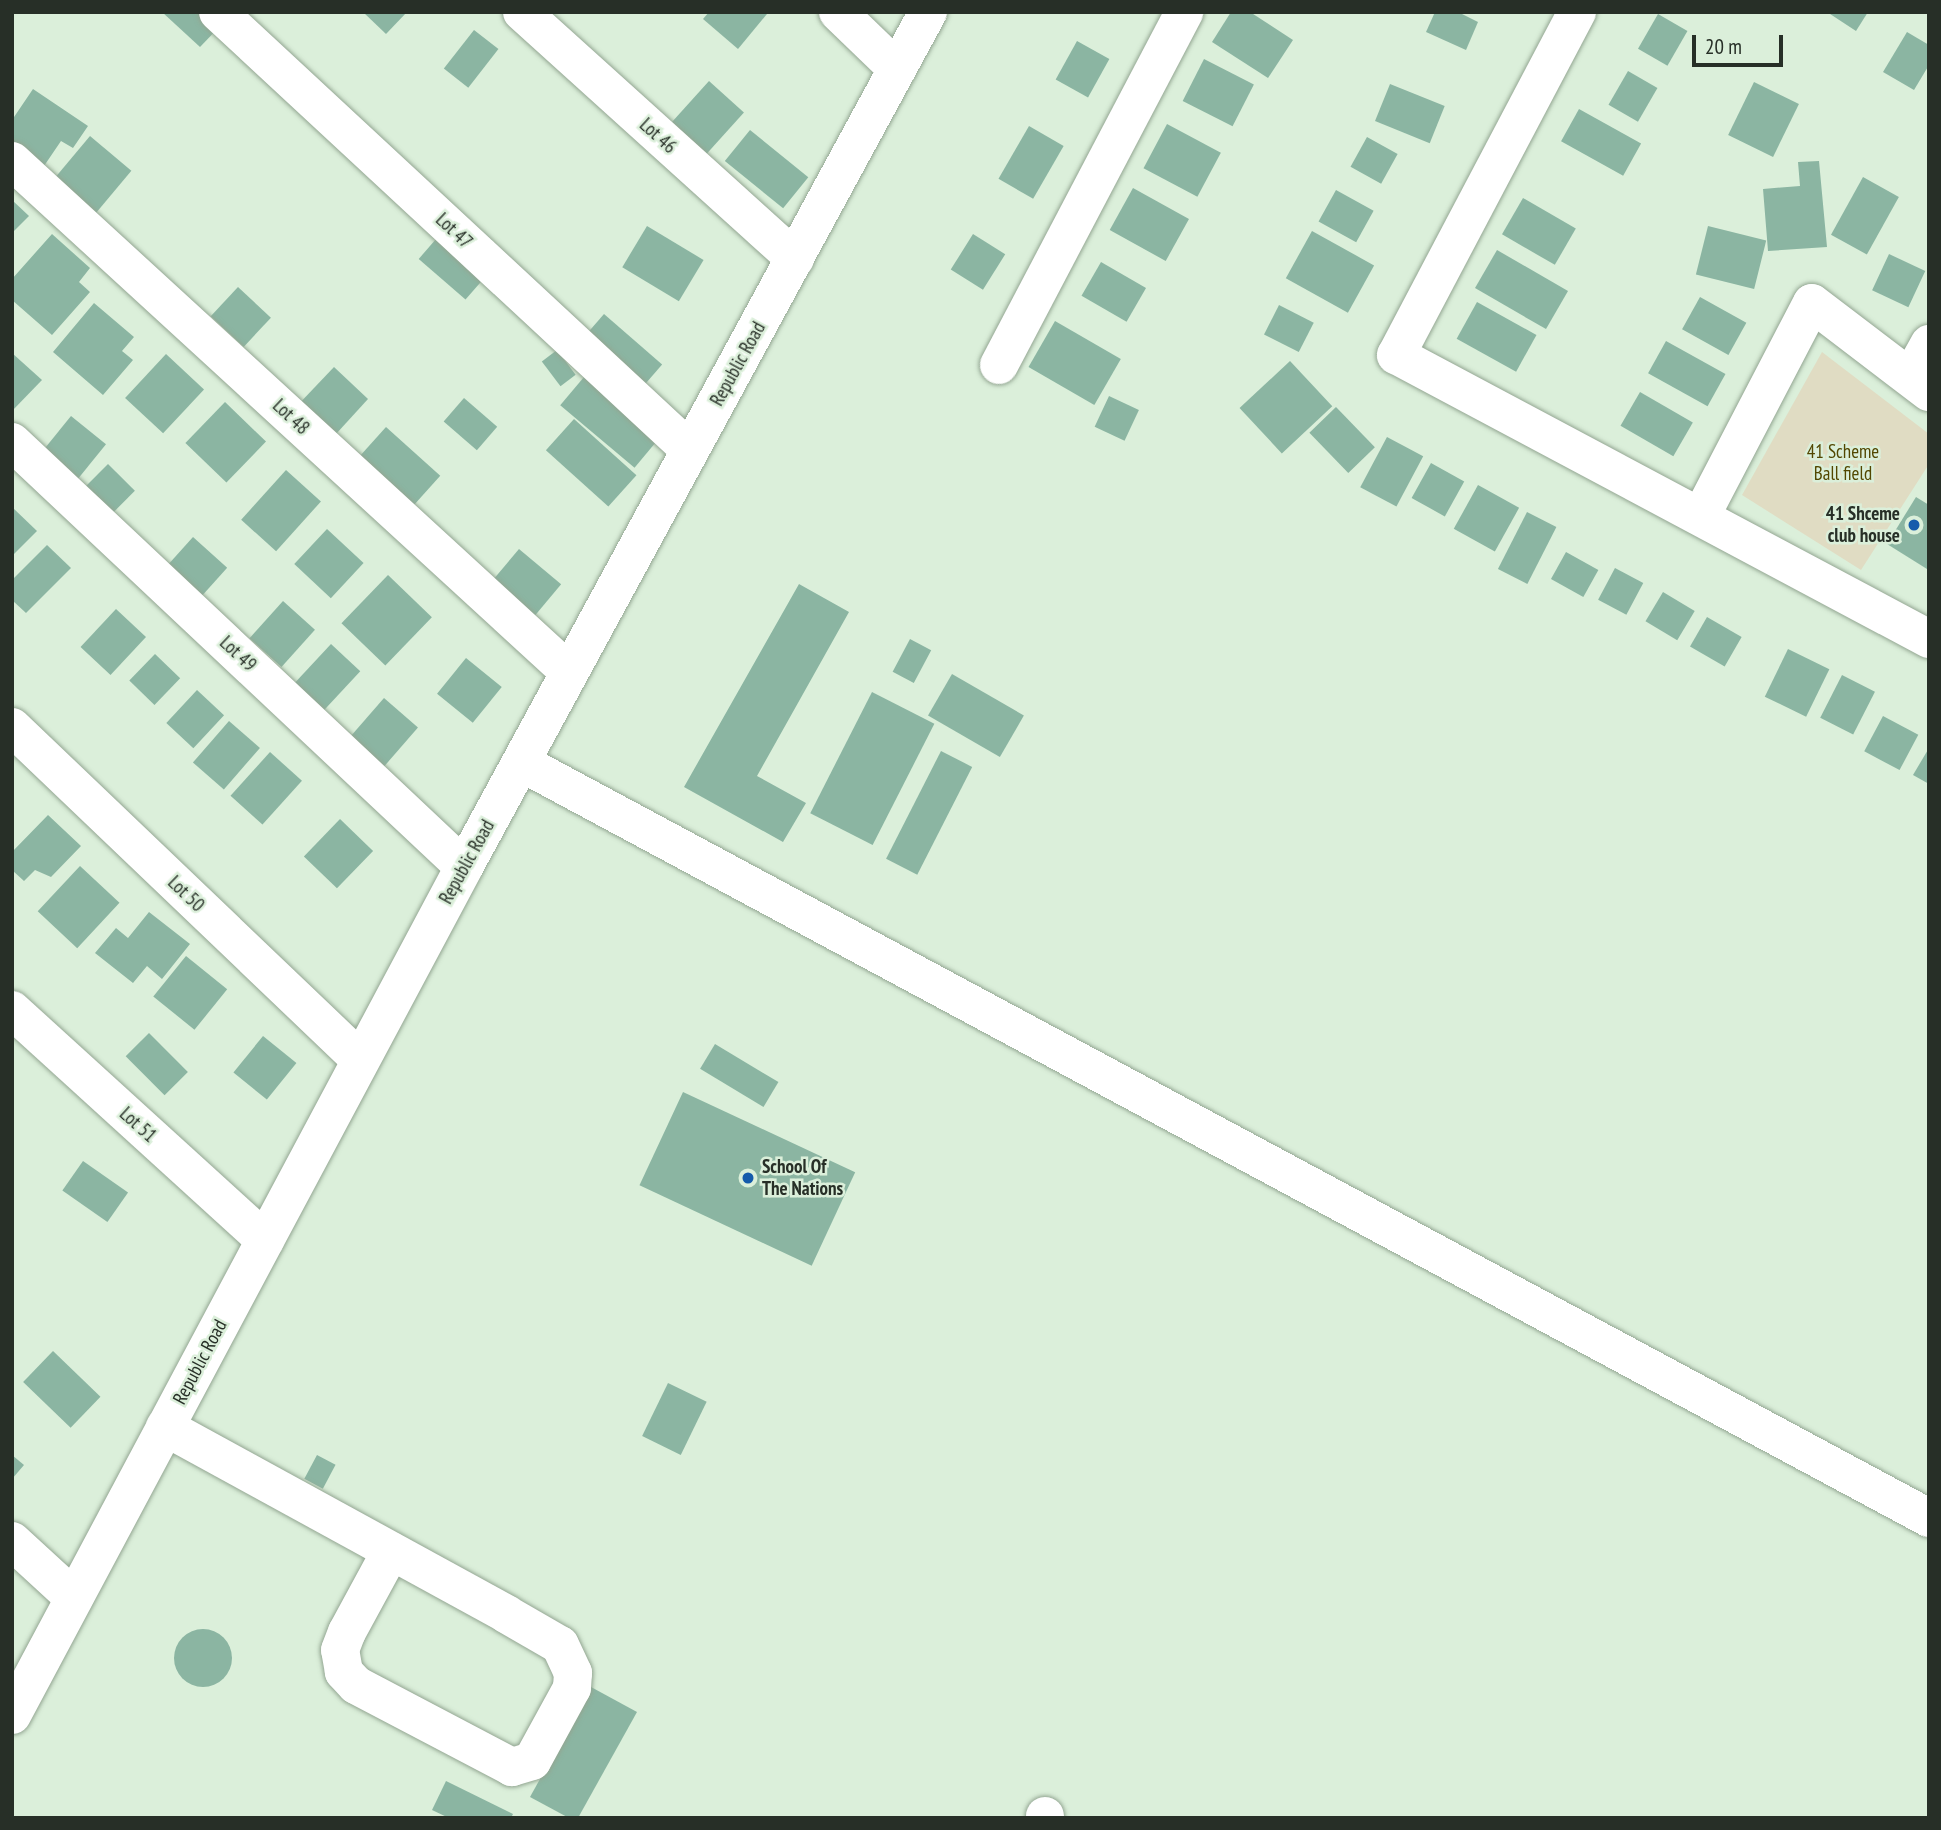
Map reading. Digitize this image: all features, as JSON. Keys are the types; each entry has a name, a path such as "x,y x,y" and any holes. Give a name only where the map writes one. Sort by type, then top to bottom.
{"street":[{"name":"Lot 47","path":"218,12 690,450"},
{"name":"Lot 46","path":"522,12 795,259"},
{"path":"838,12 897,69"},
{"name":"Republic Road","path":"12,1715 360,1060 928,12"},
{"path":"999,365 1184,12"},
{"path":"1577,12 1396,355 1929,639"},
{"name":"Lot 48","path":"12,162 569,673"},
{"path":"1701,516 1812,303 1920,385 1929,344"},
{"name":"Lot 49","path":"12,442 464,867"},
{"name":"Lot 50","path":"12,727 360,1060"},
{"path":"522,763 1929,1518"},
{"name":"Lot 51","path":"12,1010 265,1240"},
{"path":"166,1427 391,1551 560,1645 573,1672 572,1688 532,1760 512,1767 356,1685 344,1672 340,1650 391,1551"},
{"path":"12,1541 74,1598"}],"green space":[{"name":"41 Scheme Ball field","path":"1822,352 1929,434 1929,464 1861,570 1742,495"}],"building":[{"path":"162,12 214,12 224,22 200,47"},
{"path":"363,12 407,12 386,34"},
{"path":"709,12 767,14 738,49 703,19"},
{"path":"1231,12 1250,12 1293,40 1268,78 1212,42"},
{"path":"1435,12 1458,12 1478,22 1466,50 1426,32"},
{"path":"1827,12 1868,12 1856,31"},
{"path":"1658,14 1687,31 1667,66 1638,49"},
{"path":"474,30 498,49 468,88 444,69"},
{"path":"1907,32 1929,45 1929,65 1914,90 1883,72"},
{"path":"1077,41 1109,59 1088,97 1056,79"},
{"path":"1204,59 1254,84 1233,126 1183,101"},
{"path":"1628,71 1657,88 1638,122 1608,105"},
{"path":"709,81 744,112 706,155 671,123"},
{"path":"1754,82 1799,104 1773,157 1728,135"},
{"path":"1390,84 1445,106 1430,143 1375,121"},
{"path":"33,89 88,126 73,148 61,141 44,166 12,144 12,120"},
{"path":"1579,109 1641,143 1623,176 1561,141"},
{"path":"1167,124 1221,153 1197,197 1144,168"},
{"path":"1029,126 1064,146 1033,199 998,179"},
{"path":"750,130 808,177 783,208 725,161"},
{"path":"90,136 131,171 94,215 53,180"},
{"path":"1367,137 1398,154 1381,184 1351,167"},
{"path":"1819,161 1827,247 1768,251 1763,189 1800,186 1798,162"},
{"path":"1863,177 1899,197 1867,255 1831,235"},
{"path":"1133,188 1189,219 1166,261 1110,230"},
{"path":"1336,190 1374,211 1356,242 1319,221"},
{"path":"1523,198 1576,228 1555,265 1502,234"},
{"path":"12,200 29,216 12,233"},
{"path":"647,226 704,260 679,301 622,267"},
{"path":"1708,226 1766,241 1754,289 1696,275"},
{"path":"443,231 490,272 466,300 419,259"},
{"path":"1312,231 1374,265 1348,313 1286,278"},
{"path":"52,234 90,268 79,282 90,292 52,335 12,300 12,279"},
{"path":"973,234 1005,254 983,290 951,270"},
{"path":"1497,250 1568,291 1546,329 1475,288"},
{"path":"1889,254 1925,271 1908,307 1872,290"},
{"path":"1101,262 1146,288 1127,322 1082,296"},
{"path":"238,287 271,318 244,347 211,316"},
{"path":"1700,297 1746,323 1728,355 1682,329"},
{"path":"1477,302 1536,335 1516,372 1457,339"},
{"path":"94,303 134,337 122,351 133,360 103,395 53,352"},
{"path":"1279,305 1314,323 1299,352 1264,334"},
{"path":"604,314 662,365 637,393 579,343"},
{"path":"1055,321 1121,359 1094,405 1028,367"},
{"path":"1666,341 1725,374 1708,406 1648,373"},
{"path":"557,350 576,375 560,386 542,361"},
{"path":"12,353 42,380 12,411"},
{"path":"166,354 204,389 163,433 125,398"},
{"path":"1290,361 1332,406 1282,453 1240,408"},
{"path":"334,367 368,399 336,434 295,408"},
{"path":"584,377 658,439 635,468 560,405"},
{"path":"1640,392 1693,422 1673,456 1620,426"},
{"path":"1109,396 1139,410 1125,441 1095,427"},
{"path":"464,398 497,427 477,450 444,421"},
{"path":"225,402 266,442 226,483 185,443"},
{"path":"1336,407 1375,447 1348,473 1309,433"},
{"path":"71,416 106,444 76,481 41,453"},
{"path":"574,419 636,475 608,506 546,450"},
{"path":"386,427 440,476 410,509 356,460"},
{"path":"1387,437 1423,456 1396,507 1360,487"},
{"path":"1431,463 1464,481 1445,516 1412,498"},
{"path":"108,464 135,491 109,517 82,490"},
{"path":"286,470 321,501 276,551 241,520"},
{"path":"1478,485 1519,508 1495,552 1454,529"},
{"name":"41 Shceme club house","path":"1916,497 1929,505 1927,569 1887,544"},
{"path":"12,507 37,531 12,556"},
{"path":"1527,512 1556,527 1527,584 1498,569"},
{"path":"327,529 364,563 331,598 294,564"},
{"path":"193,537 227,568 198,600 164,570"},
{"path":"47,545 71,568 26,613 12,600 12,580"},
{"path":"519,549 561,584 526,626 484,590"},
{"path":"1566,552 1598,570 1583,597 1551,579"},
{"path":"1615,568 1643,583 1626,615 1598,600"},
{"path":"388,575 432,617 385,666 341,623"},
{"path":"799,584 849,612 757,776 806,803 783,842 684,787"},
{"path":"1663,592 1695,611 1677,640 1645,621"},
{"path":"283,601 315,630 281,667 250,638"},
{"path":"116,609 146,637 111,675 81,647"},
{"path":"1707,617 1742,637 1725,666 1690,646"},
{"path":"910,639 931,650 914,683 893,672"},
{"path":"331,644 360,671 321,714 291,686"},
{"path":"1788,649 1829,669 1806,717 1765,697"},
{"path":"155,654 180,678 154,705 129,681"},
{"path":"466,658 502,687 473,723 437,694"},
{"path":"952,674 1024,716 1000,757 928,716"},
{"path":"1842,675 1875,692 1853,735 1820,718"},
{"path":"197,690 224,715 193,748 166,723"},
{"path":"872,692 934,724 873,845 810,813"},
{"path":"384,698 418,728 377,774 343,745"},
{"path":"1883,716 1918,735 1900,770 1864,751"},
{"path":"229,721 260,748 224,789 193,763"},
{"path":"1929,748 1929,784 1913,775"},
{"path":"941,751 972,767 917,875 886,859"},
{"path":"270,752 302,781 262,825 231,796"},
{"path":"48,815 81,846 51,877 35,870 24,881 12,870 12,852"},
{"path":"340,819 373,851 337,888 304,856"},
{"path":"80,866 119,903 77,948 38,911"},
{"path":"149,912 190,944 162,979 147,966 133,983 95,953 116,928 128,938"},
{"path":"186,956 227,989 194,1030 153,996"},
{"path":"149,1033 188,1072 165,1095 126,1056"},
{"path":"263,1036 296,1063 267,1100 233,1073"},
{"path":"715,1044 778,1082 763,1107 700,1069"},
{"name":"School Of The Nations","path":"683,1092 855,1172 812,1266 639,1185"},
{"path":"83,1161 128,1193 107,1222 62,1190"},
{"path":"53,1351 100,1397 71,1428 23,1382"},
{"path":"668,1383 707,1402 681,1455 642,1436"},
{"path":"12,1455 24,1465 12,1479"},
{"path":"317,1455 336,1465 323,1489 304,1479"},
{"path":"203,1629 214,1631 227,1642 232,1658 230,1669 219,1682 203,1687 192,1685 179,1674 174,1658 176,1647 187,1634"},
{"path":"591,1687 637,1712 578,1818 569,1818 530,1797"},
{"path":"446,1781 513,1814 511,1818 449,1818 432,1810"}],"place":[{"name":"41 Shceme club house","path":"1914,525"},
{"name":"School Of The Nations","path":"748,1178"}]}
